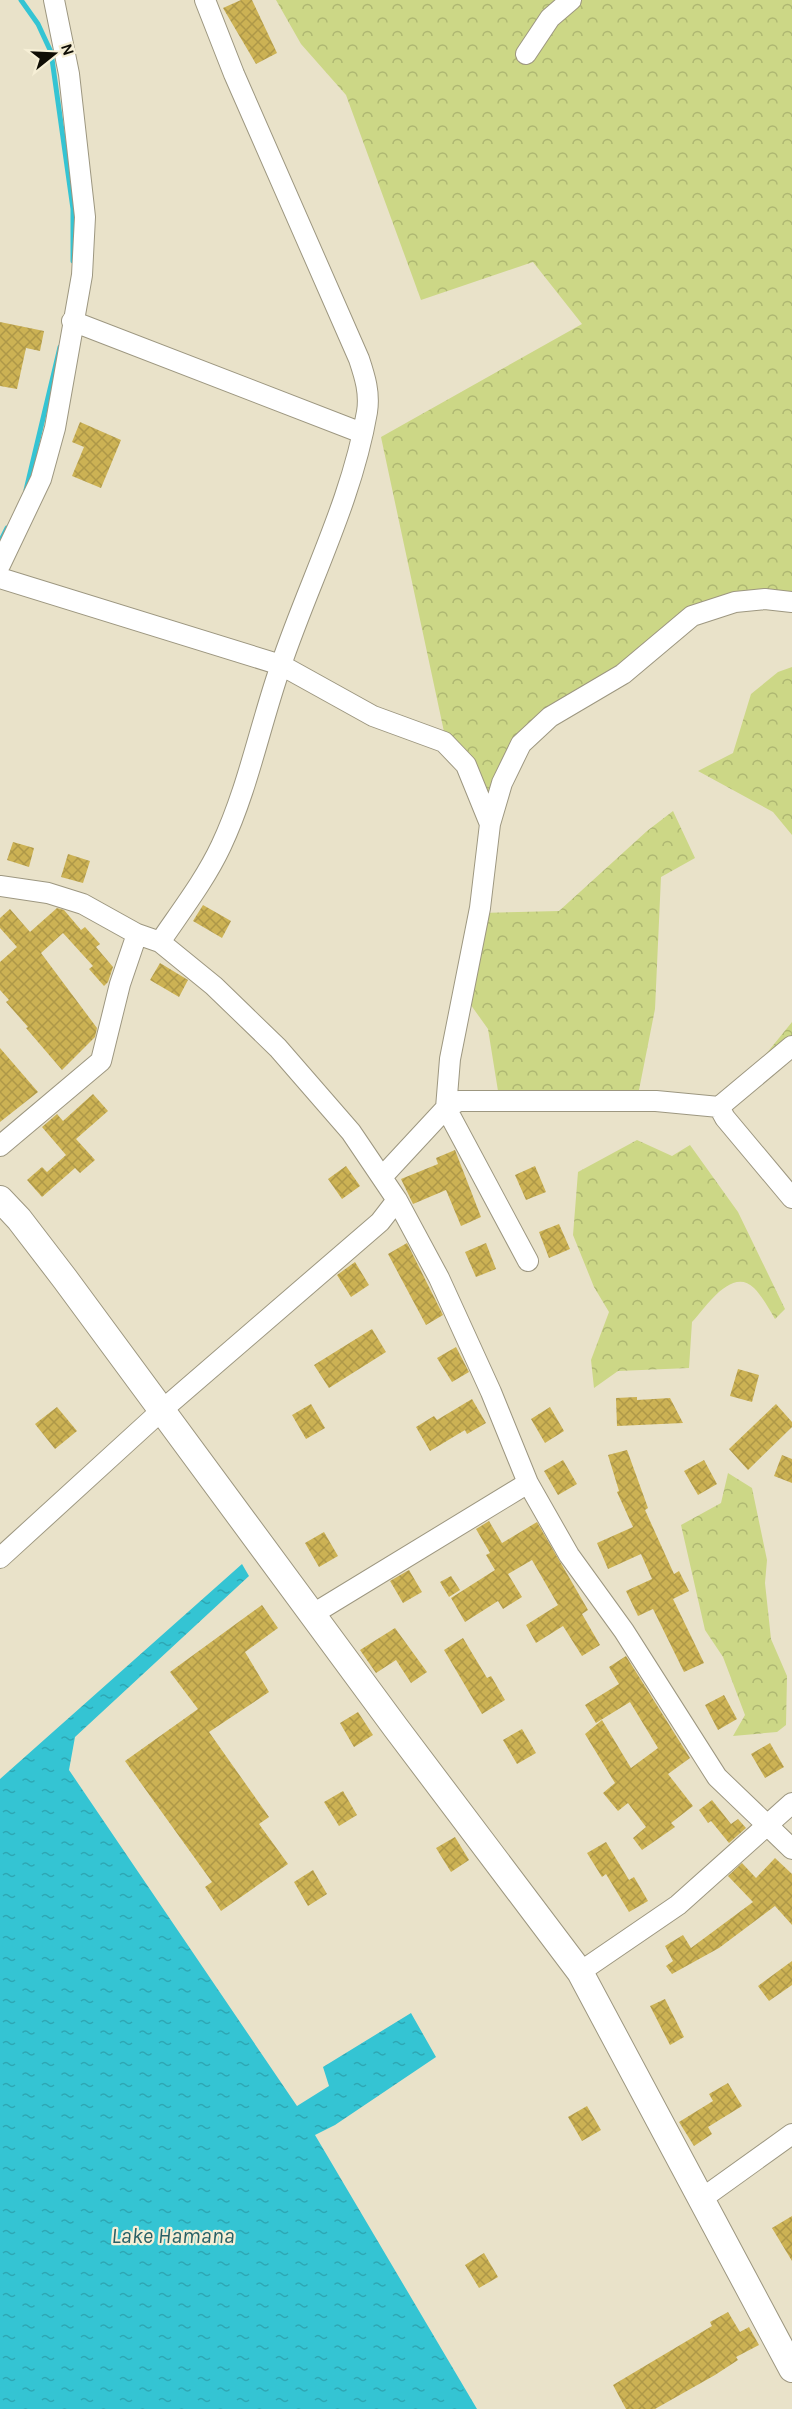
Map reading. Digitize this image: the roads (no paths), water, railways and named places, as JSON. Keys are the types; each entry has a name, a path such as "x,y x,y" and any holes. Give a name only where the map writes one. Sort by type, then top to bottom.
{"street":[{"path":"0,565 41,479 65,377 72,321 82,275 85,217 69,74 54,0"},
{"path":"160,942 200,883 234,818 281,665 335,521 362,433 369,390 359,359 234,74 205,0"},
{"path":"526,54 550,18 572,0"},
{"path":"72,321 362,433"},
{"path":"0,578 281,665 373,716 444,742 466,765 490,824"},
{"path":"528,1262 446,1108 450,1059 480,908 490,824 502,783 521,744 550,717 623,674 692,616 735,602 765,599 792,602"},
{"path":"0,886 48,893 83,904 137,934 160,942 214,986 278,1048 351,1132 397,1200 440,1278 491,1392 528,1483 569,1555 624,1631 717,1777 792,1849"},
{"path":"0,1146 100,1061 120,984 137,934"},
{"path":"382,1177 446,1108 459,1101 656,1101 719,1107 792,1046"},
{"path":"719,1107 725,1118 792,1198"},
{"path":"0,1198 65,1279 580,1972 792,2369"},
{"path":"0,1558 161,1411 380,1222 397,1200"},
{"path":"313,1614 528,1483"},
{"path":"580,1972 678,1905 792,1803"},
{"path":"700,2200 792,2134"}],"water":[{"name":"Lake Hamana","path":"242,1564 249,1576 75,1737 69,1770 297,2106 329,2086 323,2067 411,2013 436,2057 335,2125 315,2135 477,2409 0,2409 0,1779"}],"waterway":[{"path":"21,0 38,24 51,52 73,209 73,261"},
{"path":"26,490 60,347"},
{"path":"0,542 7,528"}]}
